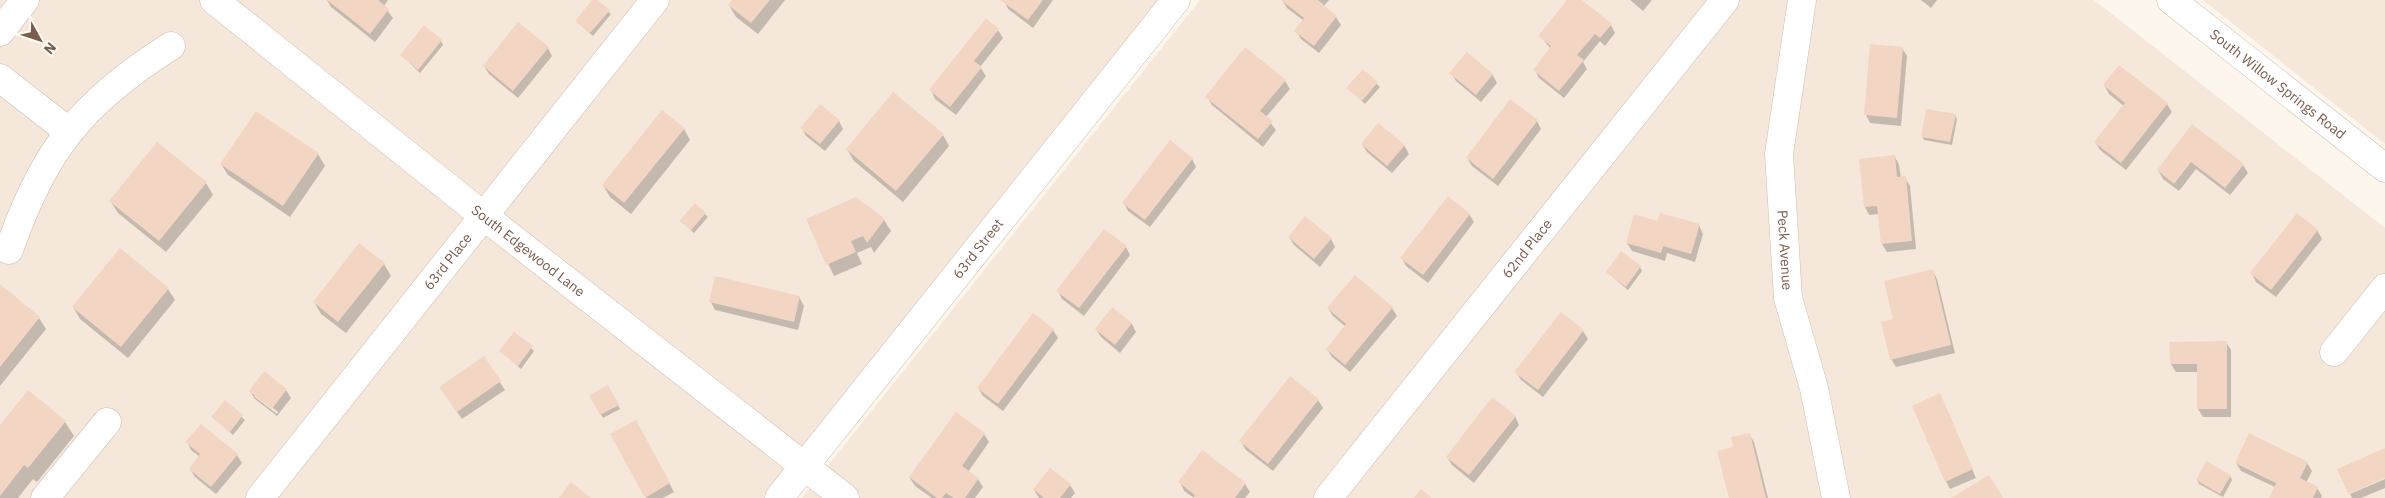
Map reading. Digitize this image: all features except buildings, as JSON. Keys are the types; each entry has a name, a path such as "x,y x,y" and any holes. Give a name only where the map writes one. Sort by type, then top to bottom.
{"street":[{"path":"0,32 25,0"},
{"name":"South Edgewood Lane","path":"214,0 485,217 846,498"},
{"name":"63rd Place","path":"260,498 485,217 655,0"},
{"name":"63rd Street","path":"779,498 1176,0"},
{"name":"62nd Place","path":"1328,498 1725,0"},
{"name":"Peck Avenue","path":"1802,0 1779,154 1788,298 1814,388 1836,498"},
{"name":"South Willow Springs Road","path":"2172,0 2385,168"},
{"path":"9,250 20,218 37,182 53,152 68,131 84,113 116,84 171,46"},
{"path":"0,78 68,131"},
{"path":"2334,352 2385,288"},
{"path":"45,498 107,422"}],"shaded area":[{"path":"0,0 1162,0 764,498 0,498"},
{"path":"1200,0 2094,0 2385,228 2385,498 802,498"},
{"path":"2203,0 2385,0 2385,144"}]}
